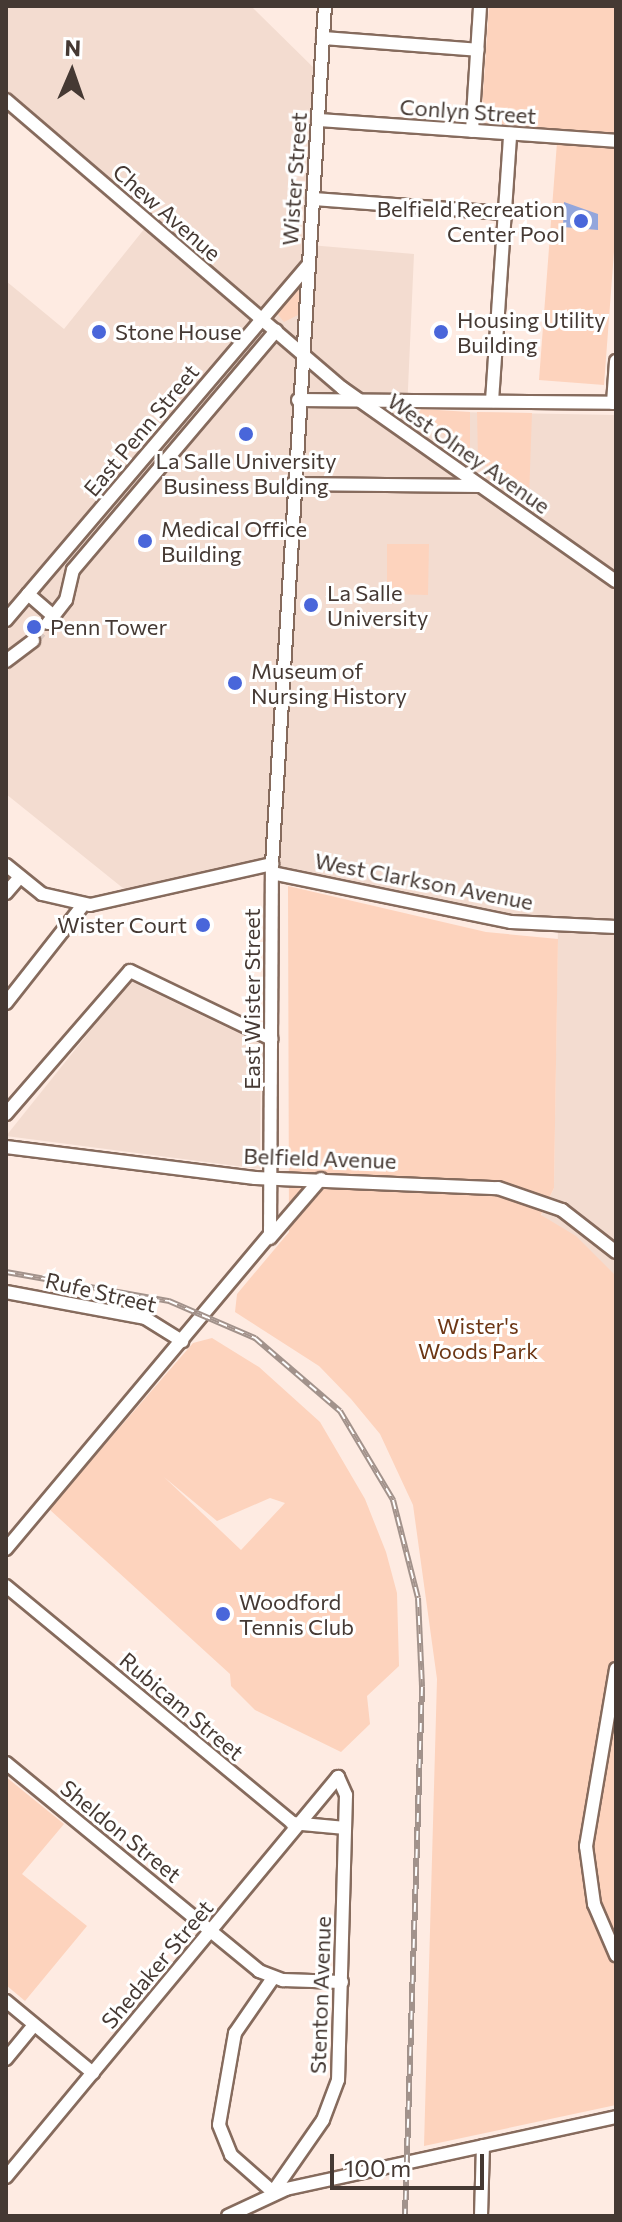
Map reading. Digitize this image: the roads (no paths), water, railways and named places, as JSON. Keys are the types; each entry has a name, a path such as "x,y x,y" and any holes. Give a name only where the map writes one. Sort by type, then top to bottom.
{"street":[{"name":"Wister Street","path":"302,354 325,6"},
{"path":"472,131 480,6"},
{"path":"323,38 478,50"},
{"name":"Chew Avenue","path":"6,100 302,354"},
{"name":"Conlyn Street","path":"318,120 616,141"},
{"path":"492,401 510,134"},
{"path":"313,199 504,213"},
{"name":"East Penn Street","path":"6,620 308,265"},
{"name":"East Penn Street","path":"28,594 50,619 73,570 276,331"},
{"name":"West Olney Avenue","path":"302,354 357,399 616,581"},
{"name":"East Wister Street","path":"268,1241 272,868 292,484 302,354"},
{"path":"298,400 614,403 616,361"},
{"path":"292,484 480,486"},
{"path":"6,661 33,641"},
{"name":"West Clarkson Avenue","path":"6,865 42,894 83,905 272,868 511,922 616,927"},
{"path":"6,893 20,877"},
{"path":"6,1003 83,905"},
{"path":"8,1109 130,971 271,1039"},
{"name":"Belfield Avenue","path":"6,1147 270,1179 455,1182 516,1193 562,1210 616,1252"},
{"path":"6,1549 321,1179"},
{"name":"Rufe Street","path":"6,1292 138,1316 182,1341"},
{"name":"Rubicam Street","path":"6,1586 297,1825"},
{"path":"616,1669 586,1846 594,1904 616,1955"},
{"name":"Sheldon Street","path":"6,1763 273,1978"},
{"name":"Shedaker Street","path":"6,2177 338,1777"},
{"name":"Stenton Avenue","path":"273,2192 333,2100 342,1982 346,1788 338,1777"},
{"path":"297,1825 345,1828"},
{"path":"273,2192 231,2155 219,2125 235,2033 273,1978 342,1982"},
{"path":"6,2001 93,2073"},
{"path":"6,2059 34,2025"},
{"path":"228,2216 273,2192 616,2117"},
{"path":"481,2216 483,2146"}],"water":[{"name":"Belfield Recreation Center Pool","path":"564,202 598,214 598,230 563,227"}],"tunnel":[{"path":"33,641 48,623"}],"railway":[{"path":"6,1272 169,1301 255,1338 340,1411 393,1500 418,1598 422,1687 405,2216"}],"place":[{"name":"Belfield Recreation Center Pool","path":"581,221"},
{"name":"Stone House","path":"99,332"},
{"name":"Housing Utility Building","path":"441,332"},
{"name":"La Salle University Business Bulding","path":"246,434"},
{"name":"Medical Office Building","path":"145,541"},
{"name":"La Salle University","path":"311,605"},
{"name":"Penn Tower","path":"34,627"},
{"name":"Museum of Nursing History","path":"235,683"},
{"name":"Wister Court","path":"203,925"},
{"name":"Woodford Tennis Club","path":"223,1614"}],"park label":[{"name":"Wister's Woods Park","path":"478,1338"}]}
